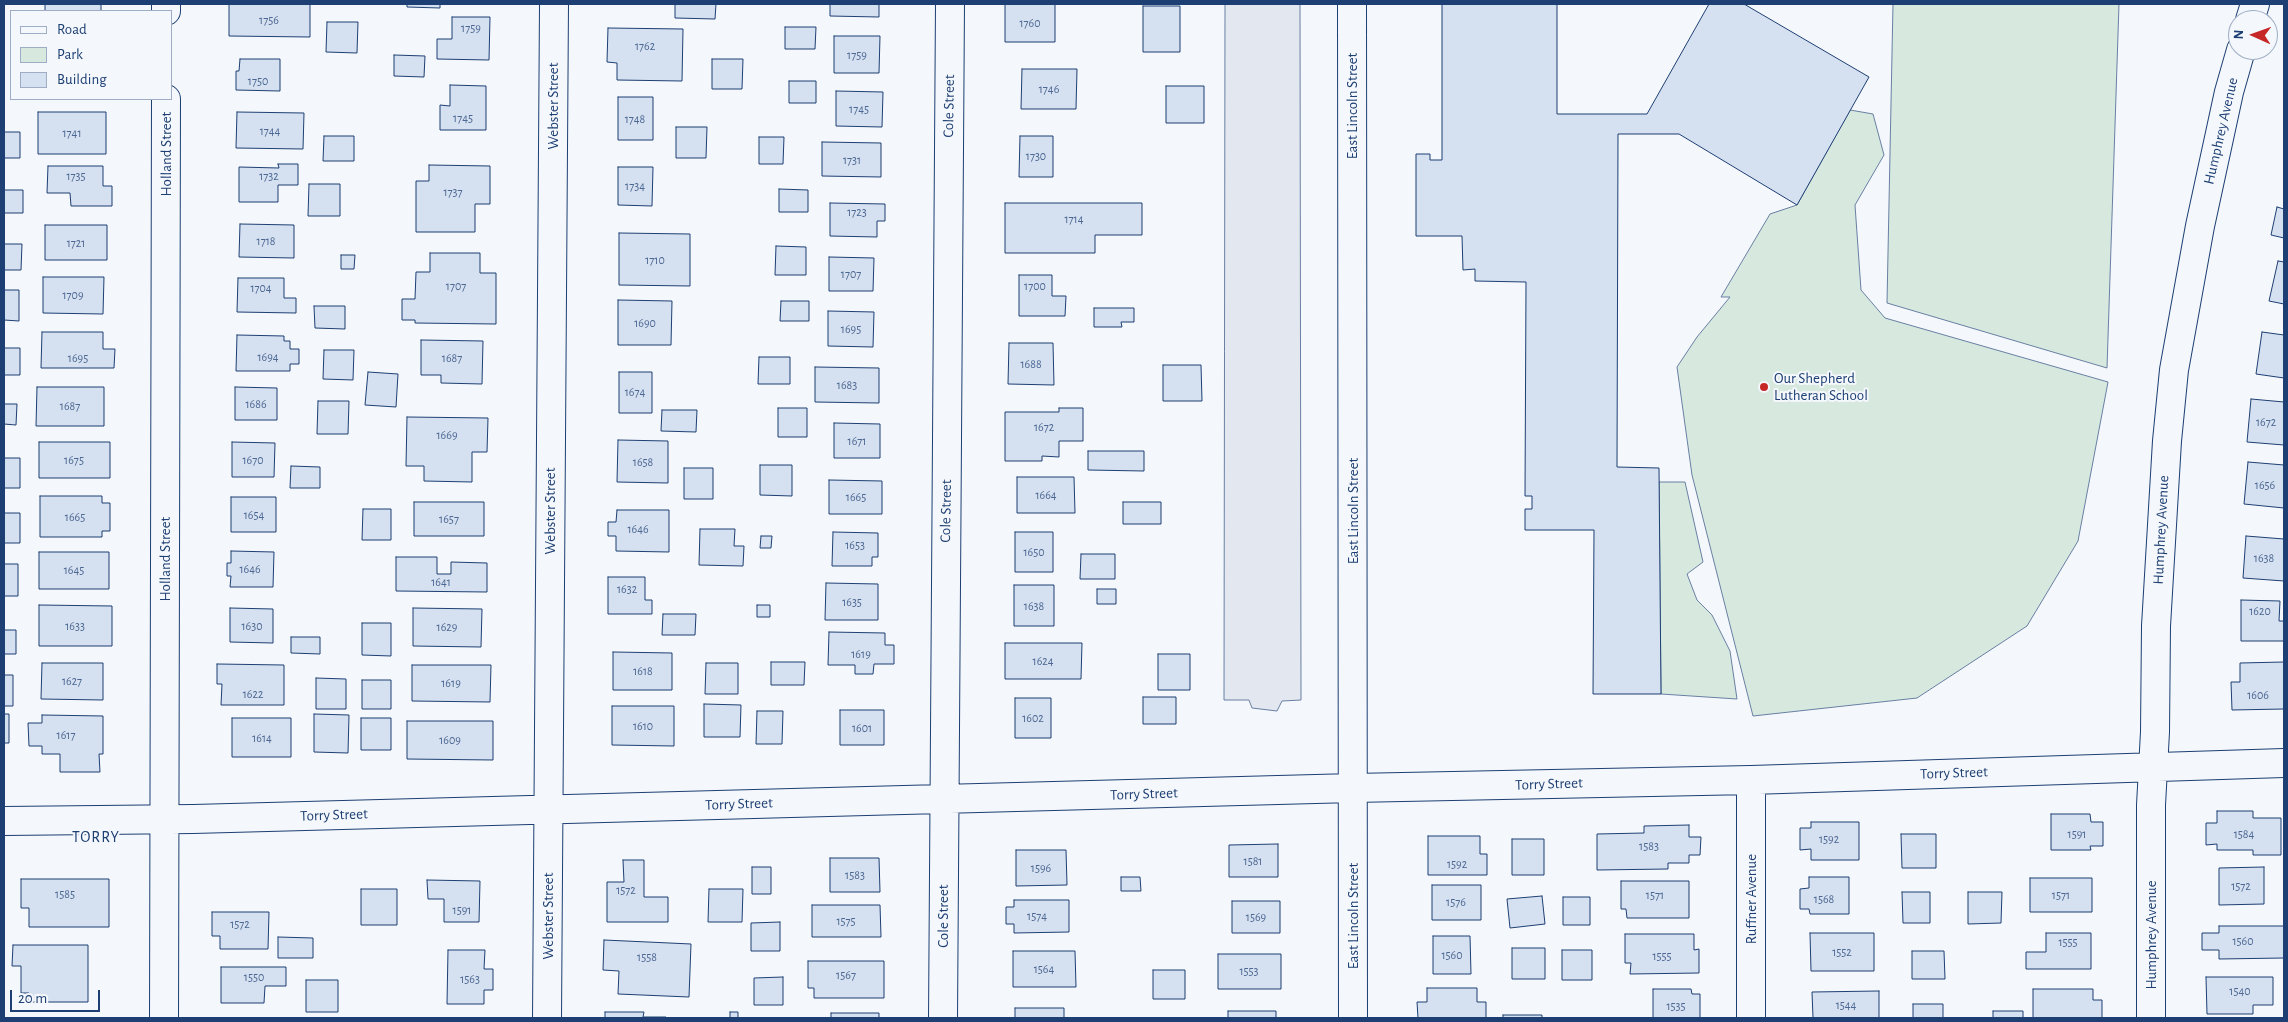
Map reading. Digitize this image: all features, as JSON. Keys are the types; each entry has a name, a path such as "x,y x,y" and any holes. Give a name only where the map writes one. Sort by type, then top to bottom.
{"street":[{"name":"Webster Street","path":"547,1018 554,4"},
{"name":"Cole Street","path":"943,1018 943,799 950,4"},
{"name":"East Lincoln Street","path":"1352,4 1353,1018"},
{"name":"Humphrey Avenue","path":"2151,1018 2151,805 2154,766 2156,626 2162,505 2174,370 2212,164 2238,60"},
{"name":"Holland Street","path":"164,1018 166,100"},
{"name":"Torry Street","path":"4,821 164,820 1353,788 1751,780 2284,763"},
{"name":"Ruffner Avenue","path":"1751,780 1751,1018"}],"green space":[{"path":"1893,4 2119,4 2107,368 1887,303"},
{"path":"1850,110 1873,114 1884,155 1855,205 1861,290 1885,318 2108,382 2078,541 2027,626 1917,698 1753,716 1692,475 1677,367 1697,337 1730,297 1721,297 1770,214 1797,205"},
{"path":"1659,482 1685,482 1703,562 1687,574 1697,600 1712,615 1730,651 1737,699 1661,694"}],"shaded area":[{"path":"1225,4 1300,4 1301,700 1282,701 1277,711 1252,708 1249,700 1224,700"}],"building":[{"path":"45,4 101,4 101,10 45,10"},
{"path":"229,4 310,4 310,37 229,36"},
{"path":"407,4 440,4 440,8 407,7"},
{"path":"675,4 716,4 715,19 675,18"},
{"path":"830,4 879,4 879,17 830,16"},
{"path":"1005,4 1055,4 1055,42 1005,42"},
{"path":"1442,4 1557,4 1557,114 1647,114 1709,4 1744,4 1869,77 1797,205 1679,134 1618,134 1617,467 1659,468 1661,694 1593,694 1594,530 1525,530 1525,509 1532,509 1532,496 1525,496 1526,282 1475,281 1475,269 1463,270 1462,236 1416,236 1416,154 1430,154 1430,160 1442,160"},
{"path":"1143,6 1180,6 1180,52 1143,52"},
{"path":"452,17 490,17 489,60 437,59 437,39 452,39"},
{"path":"327,22 358,22 357,53 326,52"},
{"path":"785,27 816,27 815,49 785,49"},
{"path":"608,28 683,29 682,81 617,80 617,63 607,62"},
{"path":"834,36 880,36 879,73 834,73"},
{"path":"394,55 425,56 424,77 394,76"},
{"path":"240,59 280,59 280,91 236,90 236,71 239,71"},
{"path":"712,59 743,59 742,89 712,89"},
{"path":"1022,69 1077,69 1076,109 1021,109"},
{"path":"789,81 816,81 816,103 789,103"},
{"path":"450,85 486,86 486,130 440,130 440,105 450,106"},
{"path":"1166,86 1204,86 1204,123 1166,123"},
{"path":"836,91 883,92 882,127 836,126"},
{"path":"618,97 653,97 653,140 618,140"},
{"path":"38,112 106,112 106,154 38,154"},
{"path":"237,112 304,113 303,149 236,148"},
{"path":"676,127 707,127 706,158 676,158"},
{"path":"4,132 20,132 20,158 4,158"},
{"path":"324,136 354,136 354,161 323,161"},
{"path":"1020,136 1053,136 1053,177 1019,177"},
{"path":"759,137 784,137 783,164 759,164"},
{"path":"822,142 881,143 881,177 822,176"},
{"path":"278,164 298,164 298,185 278,185 278,202 239,202 239,167 279,168"},
{"path":"429,165 490,166 490,204 475,204 475,232 416,232 416,181 429,181"},
{"path":"48,166 103,166 103,186 112,186 112,206 71,206 70,193 47,193"},
{"path":"618,167 653,167 652,206 618,205"},
{"path":"309,184 340,184 340,216 308,216"},
{"path":"779,189 808,190 808,212 779,212"},
{"path":"4,190 23,190 23,213 4,213"},
{"path":"830,203 885,204 885,221 877,221 877,237 830,236"},
{"path":"1005,203 1142,203 1142,235 1095,235 1095,253 1005,253"},
{"path":"2277,207 2284,209 2284,238 2271,235"},
{"path":"240,224 294,225 294,258 239,257"},
{"path":"45,225 107,225 107,260 45,260"},
{"path":"619,233 690,234 690,286 619,285"},
{"path":"4,244 22,244 21,270 4,270"},
{"path":"776,246 806,247 806,275 775,275"},
{"path":"430,253 480,253 480,273 496,273 496,324 415,323 415,320 402,320 402,299 415,299 416,272 430,272"},
{"path":"341,255 355,255 354,269 341,269"},
{"path":"829,257 874,258 873,291 829,291"},
{"path":"2278,261 2284,262 2284,304 2269,301"},
{"path":"1019,275 1052,275 1052,296 1066,296 1065,316 1019,316"},
{"path":"43,277 104,277 103,314 43,313"},
{"path":"238,278 284,278 284,298 296,298 296,313 237,312"},
{"path":"4,290 19,290 19,321 4,320"},
{"path":"618,300 672,301 671,345 618,345"},
{"path":"781,301 809,301 809,321 780,321"},
{"path":"314,306 345,306 345,329 315,328"},
{"path":"1094,308 1134,308 1134,322 1121,322 1122,327 1094,327"},
{"path":"828,311 874,312 873,347 828,346"},
{"path":"42,332 103,332 103,349 115,349 114,368 41,368"},
{"path":"2262,332 2284,335 2284,378 2256,374"},
{"path":"237,335 284,336 284,341 290,341 290,349 299,349 299,364 290,364 290,371 236,371"},
{"path":"421,340 483,341 482,384 441,383 441,375 421,375"},
{"path":"1009,343 1053,343 1054,385 1008,384"},
{"path":"4,348 20,348 20,375 4,375"},
{"path":"324,350 354,350 353,380 323,379"},
{"path":"759,357 790,357 790,384 758,384"},
{"path":"1163,365 1201,365 1202,401 1163,401"},
{"path":"815,367 879,368 879,403 815,402"},
{"path":"368,372 398,374 396,407 365,405"},
{"path":"619,372 652,372 652,413 619,413"},
{"path":"37,387 104,387 104,426 36,426"},
{"path":"235,387 277,388 277,420 235,420"},
{"path":"2251,399 2284,402 2284,445 2247,442"},
{"path":"318,401 349,401 348,434 317,434"},
{"path":"4,404 17,404 16,425 4,424"},
{"path":"778,408 807,408 807,437 778,437"},
{"path":"1059,408 1083,408 1083,441 1059,441 1059,457 1042,456 1042,461 1005,461 1005,412 1059,412"},
{"path":"662,410 697,410 696,432 661,431"},
{"path":"407,417 488,418 487,452 472,452 472,482 424,481 424,466 406,466"},
{"path":"834,423 880,424 880,458 834,458"},
{"path":"618,440 668,441 668,483 617,482"},
{"path":"39,442 110,442 110,478 39,478"},
{"path":"232,442 275,443 274,477 232,477"},
{"path":"1088,451 1144,451 1144,471 1088,470"},
{"path":"4,458 20,458 20,488 4,488"},
{"path":"2248,462 2284,465 2284,508 2244,504"},
{"path":"760,465 792,465 792,496 760,495"},
{"path":"291,466 320,467 320,488 290,488"},
{"path":"684,468 713,468 713,499 684,499"},
{"path":"1017,477 1074,477 1075,513 1017,513"},
{"path":"829,480 882,481 882,514 829,514"},
{"path":"40,496 102,496 102,503 110,503 110,531 102,531 102,537 40,537"},
{"path":"231,497 276,497 276,532 231,532"},
{"path":"414,502 484,502 484,536 414,536"},
{"path":"1123,502 1161,502 1161,524 1123,524"},
{"path":"363,509 391,509 391,540 362,540"},
{"path":"617,510 669,510 669,552 616,551 616,536 608,536 608,522 616,522"},
{"path":"4,513 20,513 20,543 4,543"},
{"path":"700,529 735,529 734,546 744,546 743,566 699,565"},
{"path":"833,532 878,533 878,557 872,557 872,566 832,566"},
{"path":"1015,532 1053,532 1053,572 1015,572"},
{"path":"761,536 772,536 771,548 760,548"},
{"path":"2246,536 2284,539 2284,581 2243,578"},
{"path":"231,551 274,552 273,587 230,587 231,576 227,576 227,563 231,563"},
{"path":"39,552 109,552 109,589 39,589"},
{"path":"1081,554 1115,554 1115,579 1080,579"},
{"path":"396,557 437,557 437,574 451,574 451,562 487,563 487,592 396,591"},
{"path":"4,564 18,564 18,596 4,596"},
{"path":"608,577 645,577 645,600 652,600 652,614 608,614"},
{"path":"826,583 878,584 878,620 825,620"},
{"path":"1014,585 1054,585 1054,626 1014,626"},
{"path":"1097,589 1116,589 1116,604 1097,604"},
{"path":"2241,600 2280,601 2279,621 2284,621 2284,641 2241,641"},
{"path":"39,605 112,606 112,646 39,646"},
{"path":"757,605 770,605 770,617 757,617"},
{"path":"230,608 273,609 273,643 230,642"},
{"path":"413,608 482,609 481,647 413,646"},
{"path":"663,614 696,614 695,635 662,635"},
{"path":"362,623 391,623 391,656 362,655"},
{"path":"4,630 16,630 16,654 4,654"},
{"path":"829,632 885,633 885,645 894,645 894,664 874,664 873,674 855,674 855,665 828,665"},
{"path":"291,637 320,637 320,654 291,653"},
{"path":"1005,643 1082,643 1081,679 1005,679"},
{"path":"613,652 672,653 672,690 613,690"},
{"path":"1158,654 1190,654 1190,690 1158,690"},
{"path":"771,662 805,662 804,685 771,685"},
{"path":"2284,662 2284,709 2232,710 2231,682 2240,682 2240,663"},
{"path":"42,663 103,663 103,700 41,699"},
{"path":"706,663 738,663 738,694 705,694"},
{"path":"217,664 284,665 284,705 221,705 222,684 217,684"},
{"path":"412,665 491,665 490,702 412,701"},
{"path":"4,675 13,675 13,706 4,706"},
{"path":"316,678 346,679 346,709 316,709"},
{"path":"362,680 391,680 391,709 362,709"},
{"path":"1143,697 1176,697 1176,724 1143,724"},
{"path":"1015,698 1051,698 1051,738 1015,738"},
{"path":"704,704 741,705 740,737 704,737"},
{"path":"612,706 674,706 674,746 612,745"},
{"path":"840,710 884,710 884,745 840,745"},
{"path":"757,711 783,711 782,744 756,744"},
{"path":"4,714 9,714 9,743 4,743"},
{"path":"314,714 349,715 348,753 314,752"},
{"path":"42,715 103,716 103,754 99,754 100,772 60,772 60,754 42,754 42,746 29,746 28,723 42,723"},
{"path":"232,718 291,718 291,757 232,757"},
{"path":"361,718 391,718 391,750 361,750"},
{"path":"407,721 493,721 493,760 407,759"},
{"path":"2217,811 2253,811 2253,818 2281,818 2281,855 2253,855 2253,850 2217,850 2217,844 2206,845 2206,823 2217,823"},
{"path":"2051,814 2090,814 2091,822 2103,822 2103,846 2090,846 2091,850 2051,850"},
{"path":"1811,822 1859,822 1859,860 1811,860 1811,849 1800,850 1800,828 1811,828"},
{"path":"1689,825 1689,837 1701,837 1700,855 1689,855 1689,863 1668,863 1668,869 1597,870 1597,834 1644,833 1644,826"},
{"path":"1901,834 1936,834 1936,868 1902,868"},
{"path":"1428,836 1480,836 1480,854 1487,854 1487,875 1428,875"},
{"path":"1512,839 1544,839 1544,875 1512,875"},
{"path":"1278,844 1278,877 1229,877 1229,845"},
{"path":"1016,850 1066,850 1067,885 1016,886"},
{"path":"830,858 879,858 880,892 830,892"},
{"path":"623,860 644,860 644,897 668,897 668,922 607,922 607,882 624,882"},
{"path":"752,867 771,867 771,894 752,894"},
{"path":"2264,867 2264,904 2219,905 2219,868"},
{"path":"1121,877 1140,877 1141,891 1121,891"},
{"path":"1809,877 1849,877 1849,914 1810,914 1809,909 1800,909 1800,889 1809,888"},
{"path":"2030,878 2092,878 2092,912 2030,912"},
{"path":"21,879 109,879 109,927 29,927 29,908 21,908"},
{"path":"427,880 480,881 479,922 444,922 444,899 428,899"},
{"path":"1621,881 1689,881 1689,918 1627,918 1626,909 1621,909"},
{"path":"1432,885 1481,885 1481,920 1432,920"},
{"path":"361,889 397,889 397,925 361,925"},
{"path":"709,889 743,889 742,922 708,922"},
{"path":"1902,892 1930,892 1930,923 1903,923"},
{"path":"1968,892 2002,892 2001,923 1968,924"},
{"path":"1542,896 1545,924 1510,928 1507,899"},
{"path":"1563,897 1590,897 1590,925 1563,925"},
{"path":"1014,900 1069,900 1069,932 1014,933 1014,924 1006,924 1006,907 1014,907"},
{"path":"1232,901 1280,901 1280,933 1232,933"},
{"path":"812,905 880,905 881,937 812,937"},
{"path":"212,912 269,912 268,949 220,949 220,936 212,936"},
{"path":"780,922 780,951 751,951 751,923"},
{"path":"2219,926 2284,926 2284,958 2219,959 2219,950 2202,950 2202,933 2219,933"},
{"path":"1810,933 1874,933 1874,971 1811,971"},
{"path":"2046,933 2091,933 2091,969 2026,969 2026,952 2046,952"},
{"path":"1625,934 1694,934 1694,950 1699,949 1699,973 1630,974 1631,963 1625,963"},
{"path":"1433,936 1470,936 1471,974 1433,974"},
{"path":"278,937 313,938 313,958 278,958"},
{"path":"604,940 691,944 689,997 618,994 619,971 603,970"},
{"path":"13,945 88,945 88,1002 29,1002 29,993 21,993 21,966 12,966"},
{"path":"1512,948 1545,948 1545,979 1512,979"},
{"path":"448,950 485,950 484,969 493,969 493,990 484,990 484,1004 447,1004"},
{"path":"1562,950 1592,950 1592,980 1562,980"},
{"path":"1013,951 1075,951 1076,987 1013,987"},
{"path":"1912,951 1944,951 1945,979 1912,979"},
{"path":"1218,954 1281,954 1281,989 1218,989"},
{"path":"808,961 884,961 884,998 814,998 814,988 808,988"},
{"path":"221,967 286,967 286,986 265,986 264,1003 221,1003"},
{"path":"1153,970 1185,970 1185,999 1153,999"},
{"path":"783,977 783,1005 754,1005 754,978"},
{"path":"2206,977 2273,977 2273,1005 2253,1005 2253,1014 2207,1014"},
{"path":"306,980 338,980 338,1012 306,1012"},
{"path":"1427,988 1477,988 1477,1002 1486,1002 1486,1018 1418,1018 1417,1002 1427,1002"},
{"path":"1653,989 1691,989 1692,994 1700,994 1700,1018 1653,1018"},
{"path":"2033,989 2093,989 2093,1000 2102,1000 2102,1018 2033,1018"},
{"path":"1879,991 1879,1018 1813,1018 1812,992"},
{"path":"1913,1004 1943,1004 1943,1018 1913,1018"},
{"path":"1015,1008 1064,1008 1064,1018 1015,1018"},
{"path":"1228,1011 1276,1011 1276,1018 1228,1018"},
{"path":"1993,1011 2023,1011 2023,1018 1993,1018"},
{"path":"605,1012 644,1012 643,1017 666,1017 605,1018"},
{"path":"730,1012 738,1012 738,1018 730,1018"},
{"path":"831,1013 879,1013 879,1018 831,1018"},
{"path":"1503,1015 1542,1015 1542,1018 1503,1018"}],"place":[{"name":"Our Shepherd Lutheran School","path":"1764,387"}],"district":[{"name":"TORRY","path":"96,837"}]}
